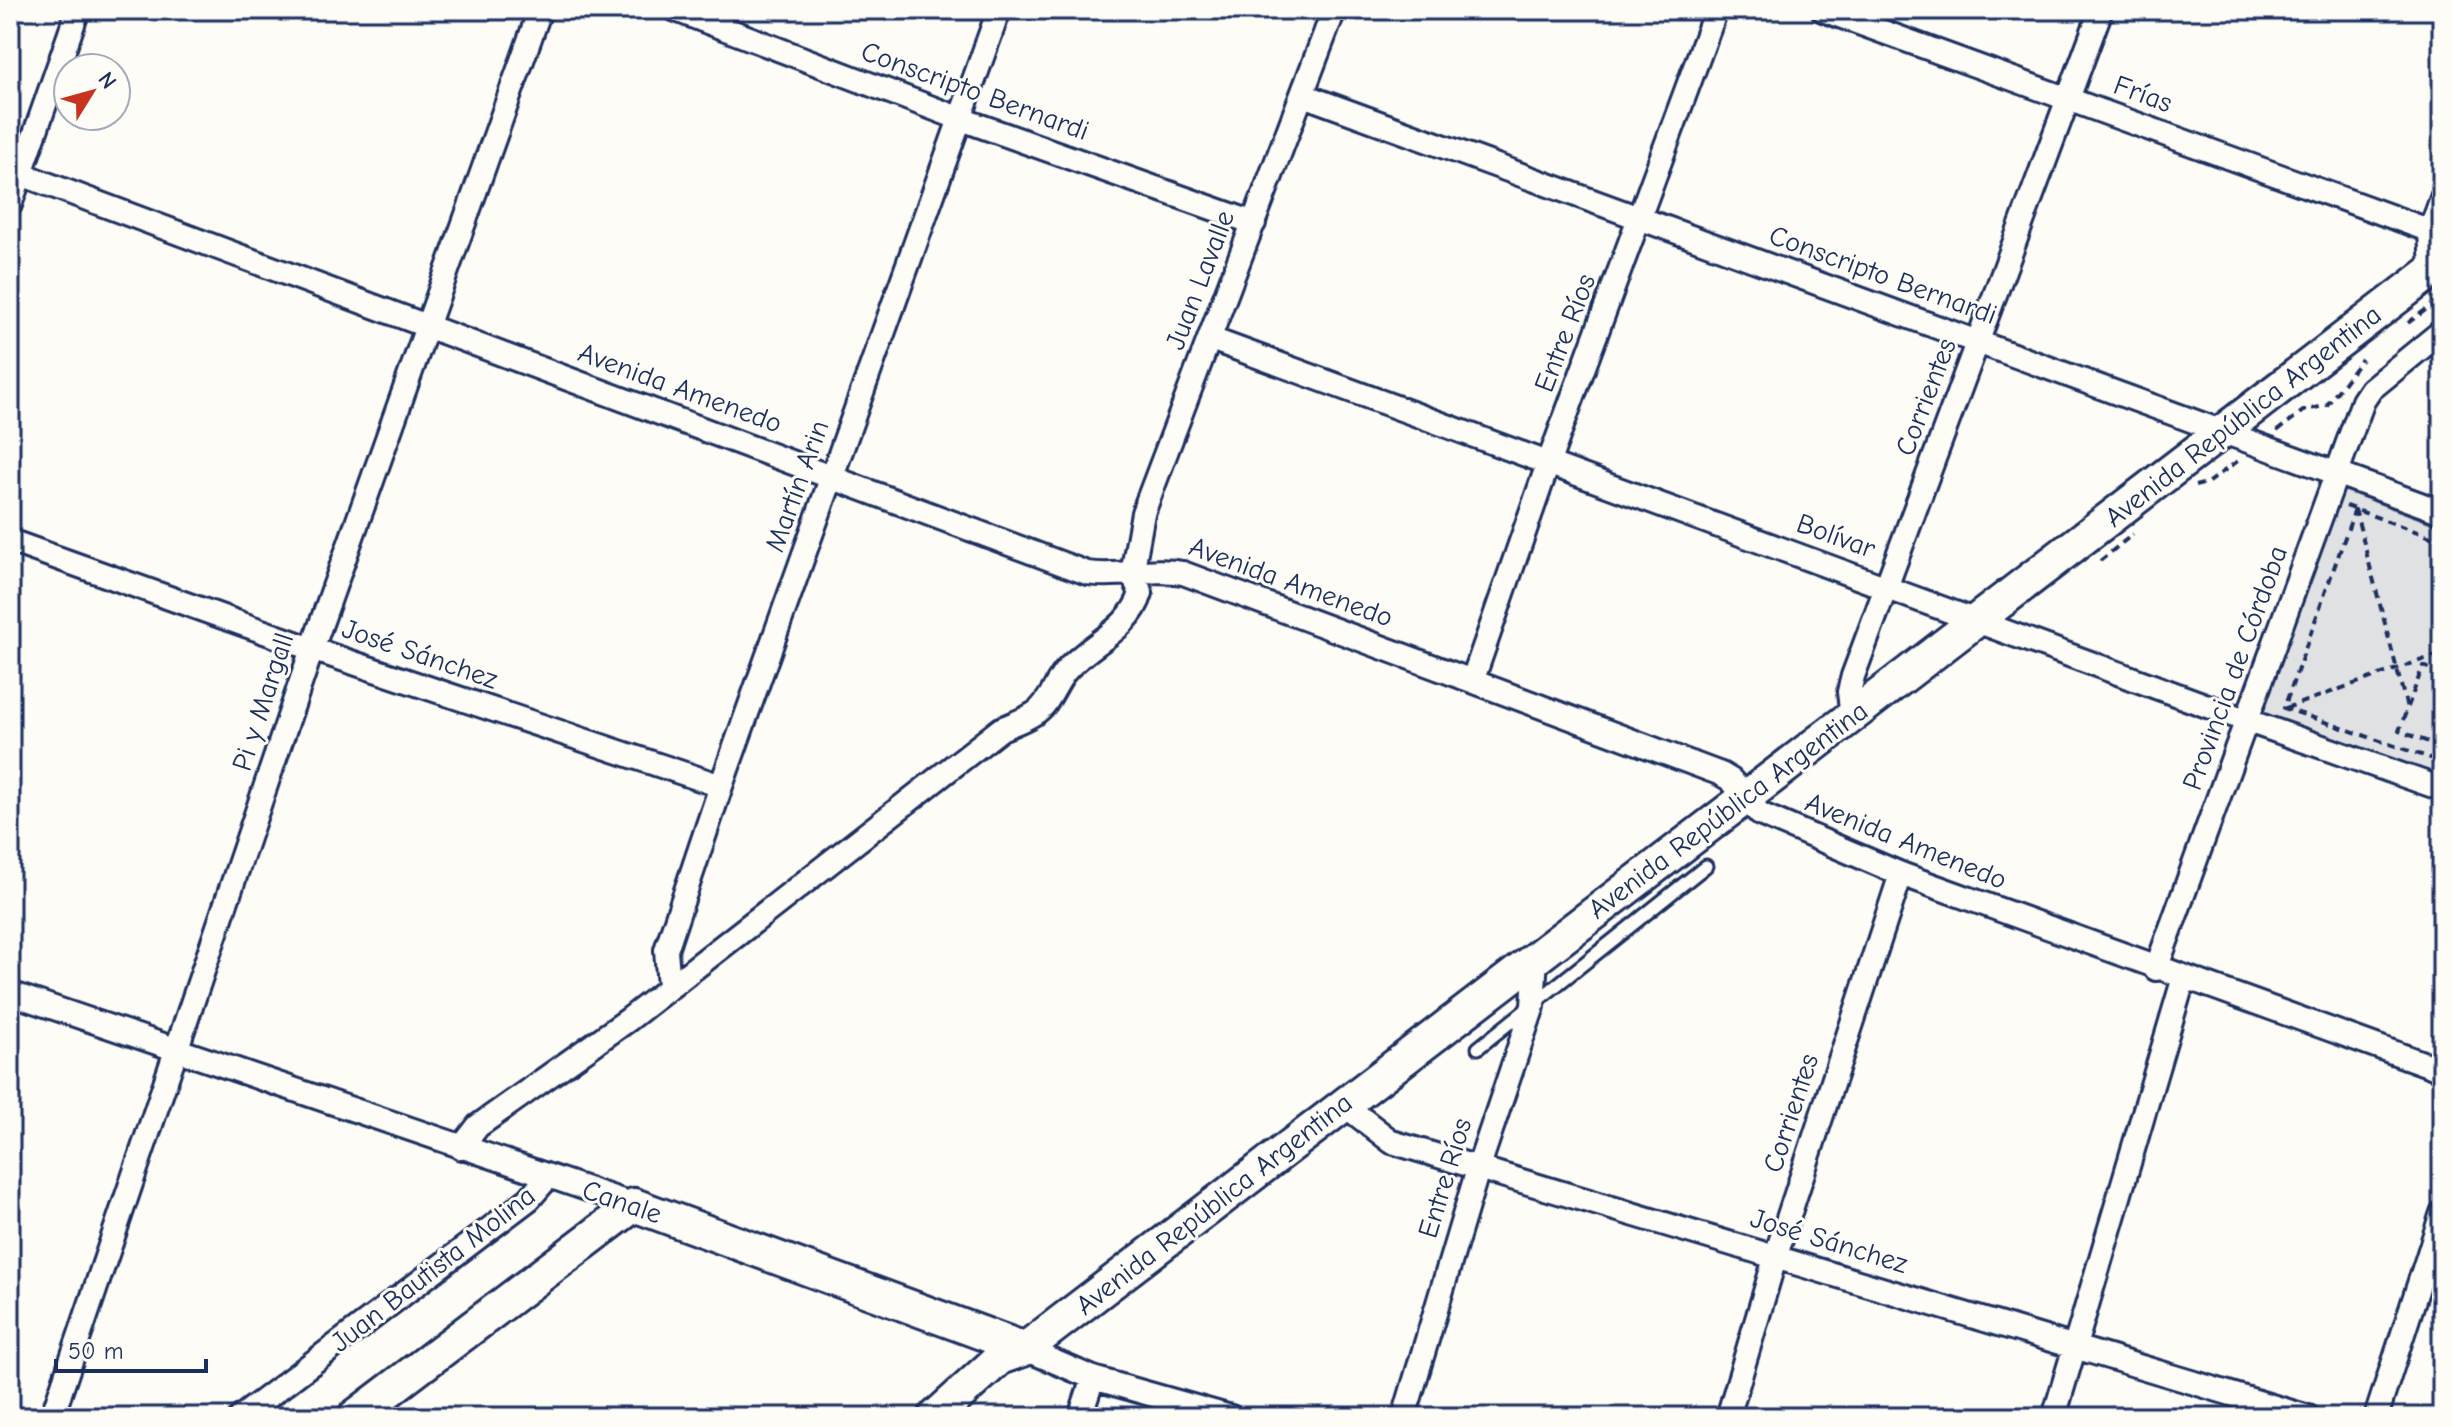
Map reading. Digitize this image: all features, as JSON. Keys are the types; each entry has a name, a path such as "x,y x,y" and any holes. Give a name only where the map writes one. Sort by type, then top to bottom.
{"main road":[{"name":"Avenida República Argentina","path":"935,1417 1000,1358 1025,1349 1745,796 1981,621 2223,430 2437,267"},
{"name":"Canale","path":"634,1205 1025,1349"},
{"path":"354,1417 634,1205"},
{"name":"Avenida República Argentina","path":"960,1417 1013,1374 1025,1349"}],"street":[{"path":"10,205 15,172 78,10"},
{"name":"Pi y Margall","path":"52,1417 179,1051 312,649 540,10"},
{"name":"Conscripto Bernardi","path":"676,10 961,119 1254,223"},
{"name":"Martín Arin","path":"669,986 666,950 721,786 999,10"},
{"name":"Juan Lavalle","path":"669,986 891,818 1001,729 1034,714 1045,705 1066,670 1109,636 1139,601 1141,593 1132,574 1143,513 1334,10"},
{"name":"Entre Ríos","path":"1473,679 1548,464 1716,10"},
{"name":"Frías","path":"1823,10 2436,233"},
{"name":"Corrientes","path":"1852,717 1849,692 1853,676 2101,10"},
{"name":"Conscripto Bernardi","path":"1303,95 2442,512"},
{"name":"Avenida Amenedo","path":"15,172 1087,573 1132,574 1151,569 1183,573 1473,679 1721,774 1760,814 1901,874 2156,969 2442,1070"},
{"path":"2436,233 2442,198"},
{"name":"Avenida República Argentina","path":"2436,233 2437,267"},
{"name":"Provincia de Córdoba","path":"2156,969 2329,500 2342,475 2363,401 2371,389 2442,331"},
{"name":"Bolívar","path":"1211,339 2248,721 2442,789"},
{"name":"José Sánchez","path":"10,541 312,649 721,786"},
{"name":"Corrientes","path":"1728,1417 1776,1255 1901,874"},
{"name":"Entre Ríos","path":"1404,1417 1479,1166 1533,1003 1536,957"},
{"path":"2054,1417 2184,977"},
{"path":"461,1148 478,1126 628,1020 669,986"},
{"name":"Canale","path":"10,993 634,1205"},
{"name":"José Sánchez","path":"1343,1104 1392,1142 2308,1417"},
{"name":"Juan Bautista Molina","path":"241,1417 529,1199 548,1177"},
{"path":"2376,1417 2442,1213"},
{"name":"Canale","path":"1025,1349 1093,1378 1231,1417"},
{"path":"1080,1417 1093,1378"}],"lane":[{"path":"1478,1048 1706,866"}],"path":[{"path":"2342,475 2355,509 2407,708"},
{"path":"2329,500 2442,541 2438,561 2442,583"},
{"path":"2284,708 2355,509"},
{"path":"2248,721 2442,653"},
{"path":"2442,673 2423,666 2399,731 2442,747"},
{"path":"2284,708 2442,762"}],"shaded area":[{"path":"2343,490 2442,527 2442,780 2262,714"}]}
